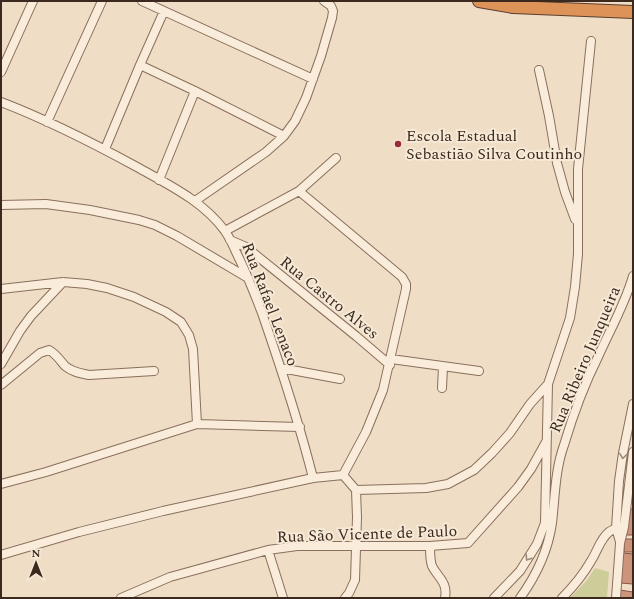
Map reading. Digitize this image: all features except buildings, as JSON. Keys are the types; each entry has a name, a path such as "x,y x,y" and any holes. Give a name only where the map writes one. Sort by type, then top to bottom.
{"highway":[{"path":"479,1 513,8 633,12"}],"street":[{"path":"1,72 33,1"},
{"path":"47,122 102,1"},
{"path":"142,1 313,79"},
{"path":"196,201 266,152 284,136 296,121 313,79 332,18 332,6 325,2"},
{"path":"105,149 164,11"},
{"path":"520,598 542,562 548,524 546,442 548,384 570,318 576,287 578,254 578,169 591,41"},
{"path":"140,65 196,91 284,136"},
{"path":"539,70 557,163 565,192 577,224"},
{"path":"160,180 196,91"},
{"name":"Rua Rafael Lenaco","path":"1,102 105,149 160,180 196,201 225,231 249,278 300,427 313,478"},
{"path":"225,231 299,190 336,158"},
{"path":"299,190 402,277 406,284 406,290 383,390 366,432 343,475"},
{"path":"1,205 46,204 90,210 139,220 155,225 176,236 249,278"},
{"name":"Rua Castro Alves","path":"230,240 246,247 390,362"},
{"name":"Rua Ribeiro Junqueira","path":"548,524 555,481 563,447 597,358 628,294 633,276"},
{"path":"1,364 4,355 31,316 63,282"},
{"path":"1,289 63,282 87,284 107,288 134,297 166,312 181,322 189,335 193,349 197,424"},
{"path":"1,384 40,353 49,350 66,366 80,373 89,375 154,370"},
{"path":"390,362 479,372"},
{"path":"442,388 443,367"},
{"path":"281,368 340,379"},
{"path":"356,490 426,488 448,484 474,470 510,434 530,404 548,384"},
{"path":"616,598 620,543 619,482 633,404"},
{"path":"1,484 46,472 197,424 300,427"},
{"name":"Rua São Vicente de Paulo","path":"121,598 170,577 268,550 297,546 430,546 464,544 471,541 483,525 518,487 531,469 546,442"},
{"path":"620,527 633,452"},
{"path":"1,554 79,532 163,511 313,478 343,475"},
{"path":"343,475 356,490 357,517 355,546 357,562 355,580 345,598"},
{"path":"494,598 520,570 548,524"},
{"path":"562,598 572,588 592,561 602,540 609,532 620,527"},
{"path":"430,546 432,566 444,582 446,593 444,598"},
{"path":"268,550 283,598"}],"green space":[{"path":"595,568 609,572 607,598 570,598 587,580"}],"place":[{"name":"Escola Estadual Sebastião Silva Coutinho","path":"398,144"}]}
